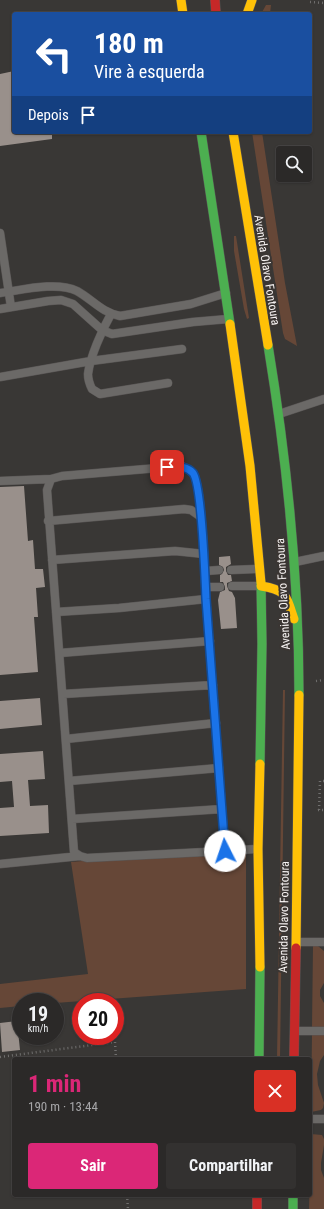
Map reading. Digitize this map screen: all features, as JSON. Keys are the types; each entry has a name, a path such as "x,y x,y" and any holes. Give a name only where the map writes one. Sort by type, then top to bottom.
{"main road":[{"path":"181,0 183,12"},
{"path":"214,0 216,12"},
{"path":"248,12 252,0"},
{"name":"Avenida Olavo Fontoura","path":"201,134 230,319 250,466 260,569 262,644 258,849 260,945 259,1057"},
{"name":"Avenida Olavo Fontoura","path":"233,134 279,415 295,562 298,624 299,787 294,1057"},
{"path":"261,586 273,588 284,593 294,619 298,624"},
{"path":"257,1197 257,1209"},
{"path":"293,1197 293,1209"}],"lane":[{"path":"0,233 4,292 11,307"},
{"path":"4,292 48,286 63,287 76,291 110,314 120,316 191,304 226,293"},
{"path":"0,309 61,300 73,304 102,330 112,334 193,322 230,319"},
{"path":"110,314 102,330 91,361 88,374 92,389 100,394 168,383"},
{"path":"0,377 91,361 182,349"},
{"path":"279,415 324,399"},
{"path":"0,481 50,479 62,476 182,466 193,473 198,490 206,571 206,599 225,851"},
{"path":"50,479 47,490 48,521 60,653 74,852 87,858 258,849"},
{"path":"48,521 184,509 191,510 201,516"},
{"path":"52,560 175,551 204,554"},
{"path":"295,562 324,556"},
{"path":"231,570 260,569"},
{"path":"206,571 219,570"},
{"path":"232,586 261,586"},
{"path":"206,587 220,587"},
{"path":"56,612 119,608 206,599"},
{"path":"60,653 210,641"},
{"path":"63,694 213,685"},
{"path":"66,738 216,723"},
{"path":"69,781 218,768"},
{"path":"72,819 222,809"},
{"path":"0,864 80,856"},
{"path":"296,942 324,942"},
{"path":"294,1031 324,1032"},
{"path":"312,1119 324,1119"}],"path":[{"path":"310,2 324,3"},
{"path":"318,680 324,680"},
{"path":"319,810 320,781 324,781"},
{"path":"313,810 324,810"},
{"path":"0,1057 115,1042 116,1057"},
{"path":"127,1197 128,1209"}],"shaded area":[{"path":"266,5 271,5 270,12 262,12"},
{"path":"252,134 262,134 285,283 297,346 285,339"},
{"path":"234,236 236,236 249,318 247,319 234,251"},
{"path":"283,690 285,690 280,1057 277,1057"},
{"path":"246,847 246,989 124,998 124,993 72,993 72,1002 64,1002 64,993 12,993 12,1007 0,1008 0,984 88,974 71,862"},
{"path":"313,946 318,946 324,951 324,983 320,990 320,996 324,1003 324,1028 312,1028"},
{"path":"312,1034 324,1035 324,1055 320,1061 317,1074 318,1085 324,1103 321,1110 312,1112 312,1057"},
{"path":"312,1134 322,1135 324,1145 321,1170 324,1178 324,1209 309,1209 309,1197 312,1197"}],"building":[{"path":"12,71 12,134 52,134 52,139 0,146 0,74"},
{"path":"24,486 28,541 33,540 35,569 43,569 45,587 36,588 38,617 34,617 38,672 0,675 0,487"},
{"path":"230,556 231,564 226,567 226,571 228,575 231,575 232,581 227,583 227,586 235,598 237,628 221,629 218,600 220,592 225,590 225,587 223,582 220,582 220,575 224,570 223,567 219,565 219,557"},
{"path":"40,698 42,725 0,729 0,701"},
{"path":"43,751 45,779 28,780 30,806 48,805 49,833 0,836 0,808 14,807 12,781 0,782 0,754"},
{"path":"12,1022 12,1045 19,1045 20,1050 2,1052 0,1023"}],"traffic: fast":[{"path":"201,134 230,324"},
{"path":"268,345 281,432 291,519 297,607 299,695"},
{"path":"260,764 262,644 261,583"},
{"path":"259,1057 260,967"},
{"path":"293,1197 293,1209"}],"traffic: slow":[{"path":"181,0 183,12"},
{"path":"248,12 252,0"},
{"path":"233,134 268,345"},
{"path":"230,324 250,466 261,583"},
{"path":"261,586 281,592 287,600 294,619"},
{"path":"296,948 299,695"},
{"path":"260,764 258,849 260,967"}],"traffic: jam":[{"path":"215,0 216,12"},
{"path":"294,1057 296,948"},
{"path":"257,1197 257,1209"}],"route":[{"path":"167,467 182,466 193,473 198,490 206,571 206,599 225,851"}]}
